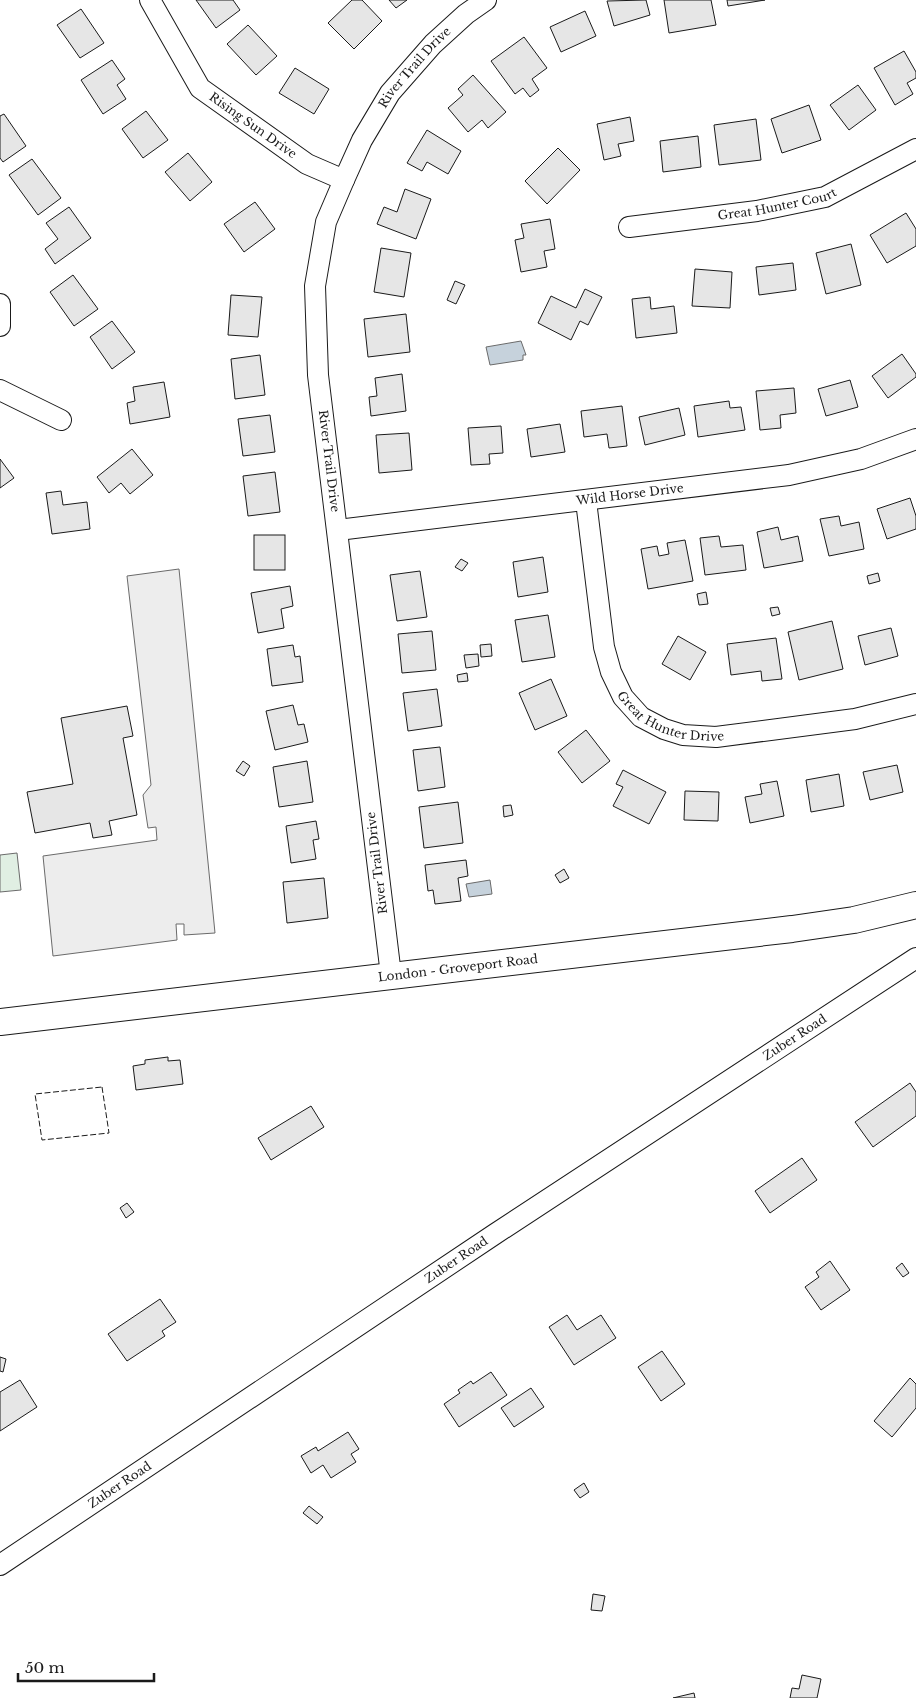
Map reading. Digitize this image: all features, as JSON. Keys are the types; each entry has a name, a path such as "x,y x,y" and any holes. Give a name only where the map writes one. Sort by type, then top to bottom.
{"main road":[{"name":"London - Groveport Road","path":"0,1022 792,929 854,920 916,905"}],"street":[{"name":"Rising Sun Drive","path":"150,0 200,88 307,164 344,180"},
{"name":"River Trail Drive","path":"390,976 318,375 315,286 326,222 362,140 390,93 433,44 466,14 486,0"},
{"name":"Great Hunter Court","path":"629,227 757,211 825,197 916,149"},
{"path":"0,304 0,326"},
{"path":"0,390 61,420"},
{"name":"Wild Horse Drive","path":"338,530 740,483 825,469 900,446 916,439"},
{"name":"Great Hunter Drive","path":"586,500 604,647 611,672 622,696 640,716 664,730 683,735 716,737 855,719 916,704"},
{"name":"Zuber Road","path":"0,1565 495,1234 916,958"}],"green space":[{"path":"17,853 21,890 0,892 0,855"}],"shaded area":[{"path":"521,341 526,355 523,355 523,360 490,365 486,347"},
{"path":"179,569 215,933 184,935 184,924 176,924 177,940 53,956 43,856 157,840 156,827 148,828 143,795 151,785 127,576"},
{"path":"490,880 492,894 469,897 466,884"}],"building":[{"path":"196,0 233,0 240,10 216,28"},
{"path":"352,0 362,0 382,21 354,49 328,23"},
{"path":"389,0 407,0 396,8"},
{"path":"646,0 650,15 614,26 607,1"},
{"path":"664,0 711,0 716,25 669,33"},
{"path":"727,0 765,0 728,6"},
{"path":"81,9 104,43 80,58 57,25"},
{"path":"585,11 596,36 561,52 550,27"},
{"path":"248,25 277,56 256,75 227,44"},
{"path":"524,37 547,68 532,79 539,90 530,97 523,88 515,94 491,61"},
{"path":"904,51 916,72 916,78 907,83 913,94 895,105 874,68"},
{"path":"112,60 125,79 117,85 126,99 103,114 81,80"},
{"path":"295,68 329,89 314,114 279,93"},
{"path":"473,75 506,112 488,128 482,120 468,132 448,108 463,95 458,89"},
{"path":"858,85 876,110 849,130 830,105"},
{"path":"809,105 821,140 782,153 771,119"},
{"path":"146,111 168,140 143,158 122,129"},
{"path":"4,114 26,146 3,162 0,158 0,116"},
{"path":"630,117 634,141 618,144 621,156 604,160 597,124"},
{"path":"756,119 761,160 719,165 714,125"},
{"path":"427,130 461,151 448,174 427,162 422,171 407,163"},
{"path":"698,136 701,167 663,172 660,141"},
{"path":"558,148 580,170 547,204 525,181"},
{"path":"188,153 212,182 190,201 165,172"},
{"path":"32,159 61,198 38,215 9,175"},
{"path":"405,189 431,199 416,239 377,224 384,207 397,212"},
{"path":"255,202 275,229 244,252 224,224"},
{"path":"69,207 91,238 55,264 45,249 58,239 46,223"},
{"path":"906,213 916,229 916,246 887,263 870,235"},
{"path":"550,219 555,249 544,251 547,267 521,272 515,240 524,238 521,224"},
{"path":"851,244 861,285 826,294 816,253"},
{"path":"381,248 411,253 404,297 374,292"},
{"path":"793,263 796,290 759,295 756,267"},
{"path":"695,269 732,272 730,308 692,306"},
{"path":"73,275 98,309 74,326 50,292"},
{"path":"455,281 465,285 456,304 447,300"},
{"path":"585,289 602,297 588,325 580,321 571,340 538,323 551,296 576,308"},
{"path":"231,295 262,297 258,337 228,335"},
{"path":"650,297 651,309 674,306 677,333 636,338 632,299"},
{"path":"406,314 410,352 368,357 364,319"},
{"path":"112,321 135,352 112,369 90,337"},
{"path":"902,354 916,374 916,377 888,398 872,376"},
{"path":"260,355 265,395 235,399 231,359"},
{"path":"402,374 406,411 371,416 369,397 377,396 375,378"},
{"path":"850,380 858,407 826,416 818,389"},
{"path":"164,382 170,417 130,424 127,403 135,401 133,387"},
{"path":"794,388 796,413 780,415 781,428 760,430 756,391"},
{"path":"729,401 730,408 741,407 745,430 698,437 694,406"},
{"path":"622,406 627,446 609,448 607,434 584,437 581,411"},
{"path":"679,408 685,435 645,445 639,417"},
{"path":"270,415 275,452 243,456 238,419"},
{"path":"560,424 565,452 531,457 527,429"},
{"path":"501,426 503,453 489,454 490,464 471,465 468,428"},
{"path":"409,433 412,470 379,473 376,435"},
{"path":"132,449 153,475 130,494 121,483 109,493 97,477"},
{"path":"0,459 14,478 0,488"},
{"path":"275,472 280,512 248,516 243,476"},
{"path":"61,491 63,505 87,502 90,529 52,534 46,493"},
{"path":"910,498 916,516 916,529 887,539 877,509"},
{"path":"839,516 841,526 859,522 864,549 829,556 820,519"},
{"path":"778,527 781,540 798,536 803,561 764,568 757,532"},
{"path":"254,535 285,535 285,570 254,570"},
{"path":"719,536 721,547 743,545 746,570 705,575 700,538"},
{"path":"685,540 693,581 648,589 641,549 657,546 659,556 669,554 667,543"},
{"path":"543,557 548,592 518,597 513,562"},
{"path":"461,559 468,563 462,571 455,567"},
{"path":"420,571 427,617 397,621 390,575"},
{"path":"878,573 880,581 869,584 867,576"},
{"path":"290,586 293,606 281,609 284,628 258,633 251,593"},
{"path":"706,592 708,604 699,605 697,594"},
{"path":"778,607 780,614 772,616 770,608"},
{"path":"548,615 555,657 522,662 515,620"},
{"path":"832,621 843,669 799,680 788,632"},
{"path":"891,628 898,656 865,665 858,636"},
{"path":"432,631 436,670 402,673 398,634"},
{"path":"678,636 706,652 690,680 662,664"},
{"path":"776,638 782,679 762,681 761,671 731,675 727,644"},
{"path":"491,644 492,656 481,657 480,645"},
{"path":"293,645 295,657 300,656 303,682 272,686 267,649"},
{"path":"478,654 479,666 466,668 464,655"},
{"path":"467,673 468,681 458,682 457,675"},
{"path":"551,679 567,716 535,730 519,693"},
{"path":"437,689 442,726 408,731 403,693"},
{"path":"293,705 298,725 304,724 308,742 275,750 266,711"},
{"path":"127,706 133,736 123,738 137,815 109,821 112,835 93,838 90,823 35,833 27,792 73,784 61,718"},
{"path":"586,730 610,761 582,783 558,752"},
{"path":"440,747 445,787 418,791 413,750"},
{"path":"243,761 250,766 244,776 236,771"},
{"path":"307,761 313,802 279,807 273,767"},
{"path":"897,765 903,792 870,800 863,772"},
{"path":"623,770 666,792 649,824 613,806 623,787 616,784"},
{"path":"839,774 844,806 811,812 806,780"},
{"path":"777,781 784,816 750,823 745,797 762,794 760,784"},
{"path":"685,791 719,792 718,821 684,820"},
{"path":"458,802 463,843 424,848 419,807"},
{"path":"511,805 513,815 504,817 503,806"},
{"path":"316,821 319,839 313,840 316,859 291,863 286,826"},
{"path":"466,860 468,876 458,878 461,901 435,904 433,890 428,891 425,865"},
{"path":"564,869 569,878 560,883 555,875"},
{"path":"324,878 328,918 287,923 283,882"},
{"path":"168,1057 168,1061 180,1060 183,1084 136,1090 133,1066 145,1064 145,1060"},
{"path":"910,1083 916,1092 916,1116 873,1147 855,1122"},
{"path":"311,1106 324,1127 271,1160 258,1138"},
{"path":"802,1158 817,1180 770,1213 755,1191"},
{"path":"127,1203 134,1212 126,1218 120,1208"},
{"path":"830,1261 850,1290 821,1310 805,1287 819,1277 816,1272"},
{"path":"902,1263 909,1273 903,1277 896,1268"},
{"path":"160,1299 176,1322 162,1331 165,1336 127,1361 108,1334"},
{"path":"567,1315 577,1330 601,1315 616,1338 574,1365 549,1327"},
{"path":"662,1351 685,1384 661,1401 638,1367"},
{"path":"0,1357 6,1359 3,1372 0,1371"},
{"path":"491,1372 507,1395 459,1427 444,1404 460,1393 458,1390 471,1381 473,1384"},
{"path":"910,1378 916,1384 916,1408 892,1437 874,1421"},
{"path":"20,1380 37,1407 0,1431 0,1392"},
{"path":"531,1388 544,1407 514,1427 501,1408"},
{"path":"348,1432 359,1449 351,1454 356,1462 331,1478 323,1465 311,1473 301,1456 316,1447 318,1451"},
{"path":"584,1483 589,1492 580,1498 574,1490"},
{"path":"309,1506 323,1517 317,1524 303,1513"},
{"path":"593,1594 605,1596 602,1611 591,1610"},
{"path":"802,1675 821,1679 817,1698 790,1698 792,1688 799,1689"},
{"path":"694,1693 695,1698 673,1698"}],"fence":[{"path":"102,1087 109,1133 42,1140 35,1094 102,1087"}]}
